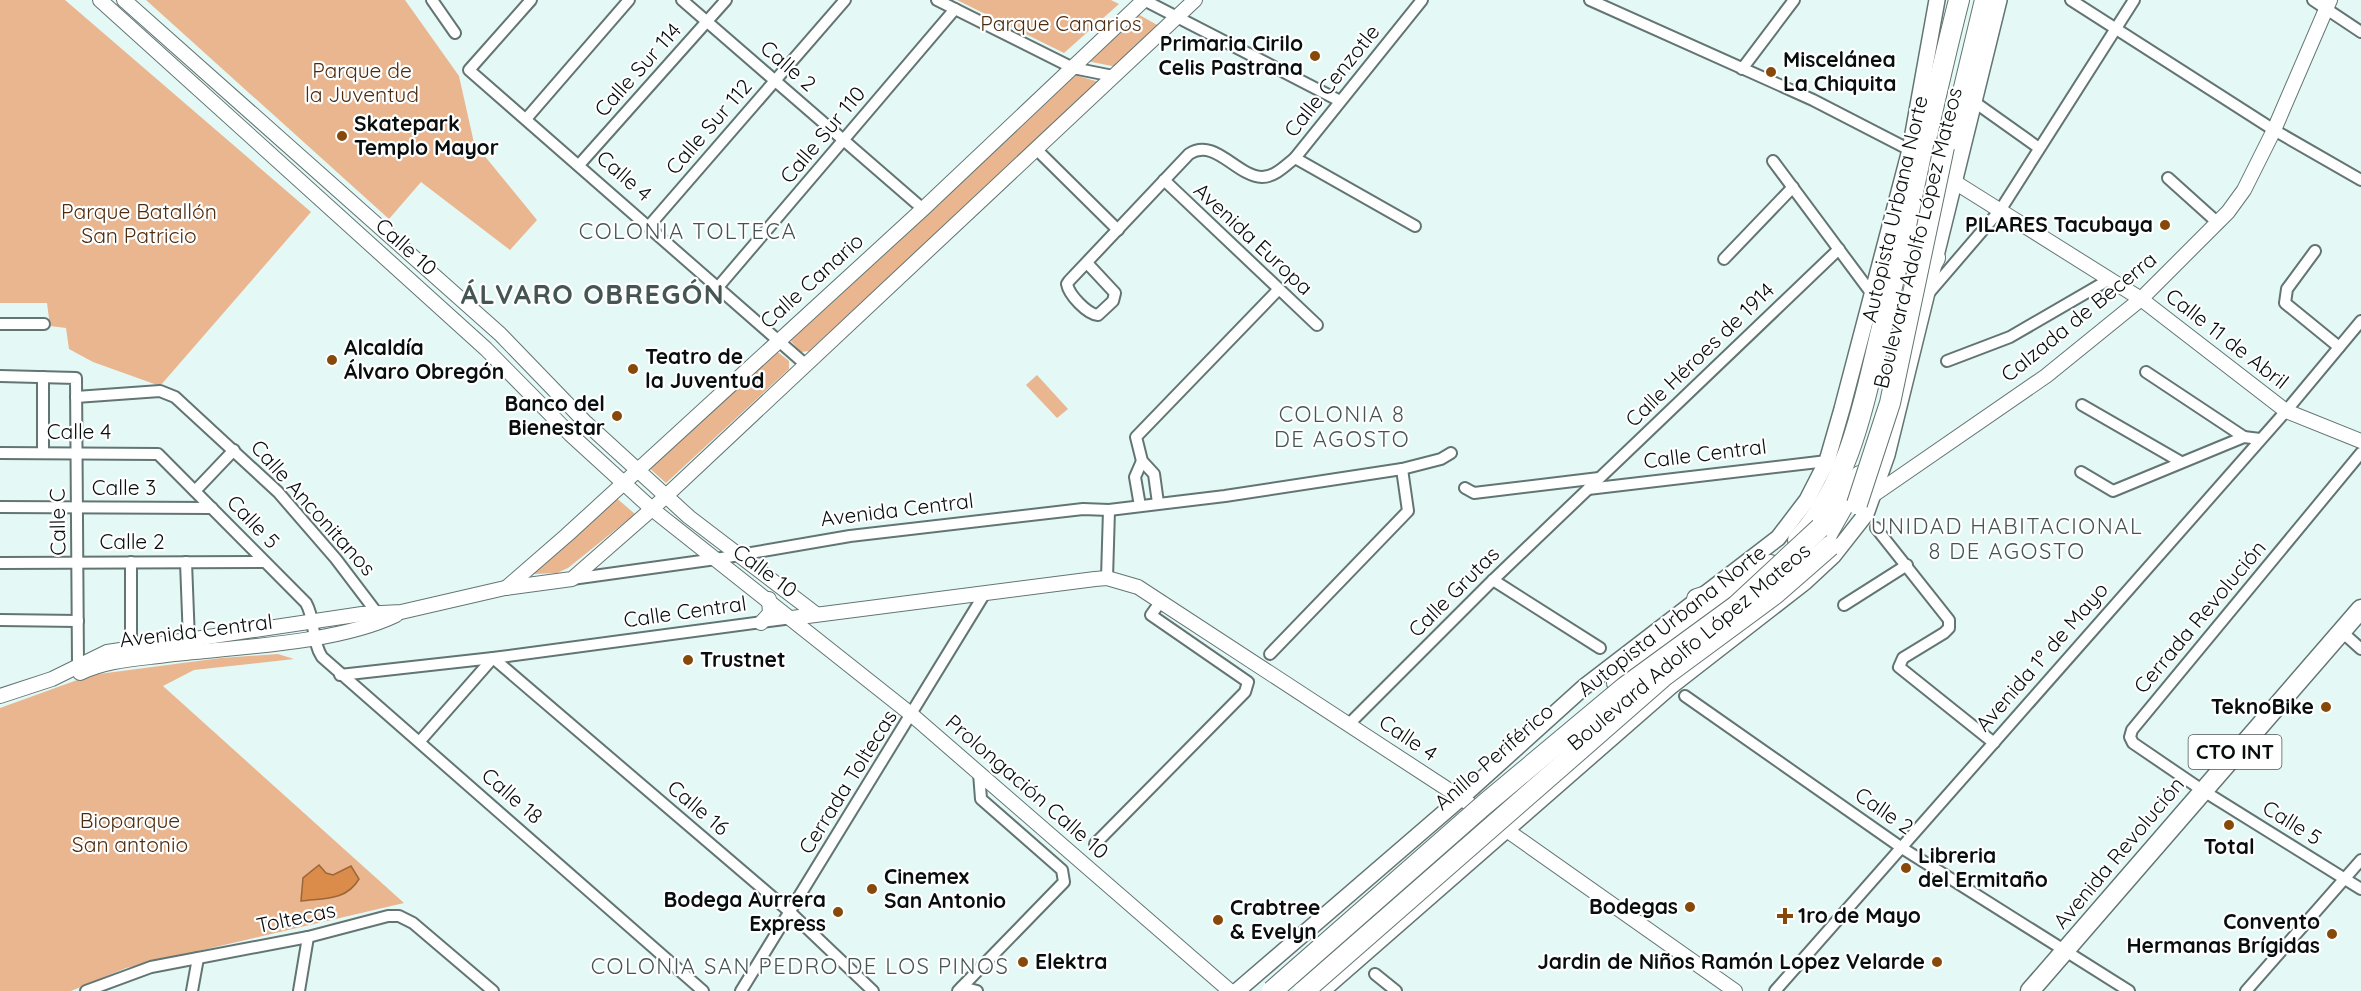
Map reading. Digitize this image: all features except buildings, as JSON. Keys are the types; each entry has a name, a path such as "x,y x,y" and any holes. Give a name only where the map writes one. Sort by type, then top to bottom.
{"highway":[{"path":"1949,39 1951,0"},
{"name":"Anillo Periférico","path":"1495,813 1646,659 1745,584 1794,544 1813,524 1840,475 1857,427 1901,252 1959,0"},
{"name":"Autopista Urbana Norte","path":"1272,991 1485,804 1625,687 1736,606 1820,528 1844,487 1875,393 1919,221 1966,0"},
{"name":"Autopista Urbana Norte","path":"1304,991 1664,676 1775,594 1830,546 1857,504 1890,403 1958,84 1979,0"},
{"name":"Anillo Periférico","path":"1263,991 1468,813 1495,813 1655,676 1783,582 1827,534 1858,483 1921,295 1985,0"},
{"path":"1921,295 1935,258"},
{"path":"1697,599 1745,584"},
{"name":"Anillo Periférico","path":"1293,991 1468,813"}],"main road":[{"name":"Boulevard Adolfo López Mateos","path":"1237,991 1468,813 1584,687 1778,538 1807,500 1827,460 1910,150 1937,0"},
{"name":"Boulevard Adolfo López Mateos","path":"1935,258 1999,0"},
{"path":"1988,43 2006,0"},
{"name":"Boulevard Adolfo López Mateos","path":"1322,991 1495,813 1670,687 1805,582 1839,550 1866,514 1887,455 1921,295"},
{"name":"Avenida Revolución","path":"2030,991 2361,609"}],"street":[{"name":"Calle 10","path":"100,0 478,341 624,484 652,509 792,618"},
{"name":"Calle 10","path":"124,0 500,334 666,497 737,555 816,614"},
{"path":"432,0 455,33"},
{"name":"Calle 4","path":"531,0 469,70 719,286 805,364"},
{"path":"526,119 628,0"},
{"name":"Calle 2","path":"682,0 923,209"},
{"name":"Calle Sur 114","path":"579,165 726,0"},
{"name":"Calle Sur 112","path":"649,226 845,0"},
{"path":"937,0 1073,68 1113,76"},
{"name":"Calle Canario","path":"505,588 624,484 923,209 1144,0"},
{"path":"1144,0 1340,100"},
{"path":"572,579 666,497 1195,0"},
{"name":"Calle Cenzotle","path":"1164,180 1197,148 1208,149 1253,175 1262,177 1277,172 1294,158 1422,0"},
{"path":"1590,0 1809,98 1910,150"},
{"path":"1742,69 1794,0"},
{"path":"2071,0 2274,130 2361,180"},
{"path":"1921,295 2001,209 2134,0"},
{"path":"2313,0 2328,4 2361,32"},
{"name":"Calzada de Becerra","path":"1872,496 2046,376 2141,299 2218,223 2244,190 2274,130 2328,4"},
{"name":"Calle Sur 110","path":"719,286 955,9"},
{"path":"1973,101 2039,148"},
{"path":"1036,149 1118,230"},
{"path":"1294,158 1414,226"},
{"path":"1773,161 1872,294"},
{"path":"2168,178 2218,223"},
{"path":"1087,263 1115,293 1113,301 1098,315 1090,313 1067,288 1069,281 1164,180"},
{"name":"Avenida Europa","path":"1164,180 1317,325"},
{"name":"Calle 11 de Abril","path":"1953,181 2001,209 2141,299 2286,411 2361,441"},
{"path":"1724,259 1792,187"},
{"name":"Calle Héroes de 1914","path":"1588,489 1839,249"},
{"path":"2315,251 2287,289 2285,303 2339,347"},
{"path":"1947,360 2010,337 2110,279"},
{"path":"1158,503 1154,474 1142,461 1136,437 1278,290"},
{"name":"Avenida 1º de Mayo","path":"1775,991 2286,411 2361,321"},
{"path":"0,324 44,324"},
{"path":"2146,372 2244,437 2260,439"},
{"path":"0,376 43,377 43,453"},
{"name":"Calle C","path":"43,377 76,378 78,664"},
{"name":"Calle Anconitanos","path":"76,397 160,391 168,394 234,450 278,492 380,617"},
{"path":"2082,405 2181,462"},
{"path":"2080,472 2113,491 2244,437"},
{"path":"195,490 234,450"},
{"name":"Calle 4","path":"0,453 158,454"},
{"name":"Avenida Central","path":"0,704 33,694 109,663 313,638 380,617 505,588 716,560 850,536 1083,509 1109,510 1225,496 1402,469 1441,459 1451,453"},
{"name":"Cerrada Revolución","path":"2202,790 2133,743 2130,737 2132,730 2361,453"},
{"name":"Calle 5","path":"158,454 306,603 313,622"},
{"name":"Calle Central","path":"1588,489 1827,460"},
{"path":"1140,506 1135,477 1142,461"},
{"path":"1270,654 1408,511 1402,469"},
{"path":"1465,488 1474,493 1599,478"},
{"name":"Calle Grutas","path":"1350,723 1588,489"},
{"name":"Calle 3","path":"0,507 212,508"},
{"path":"1107,578 1109,510"},
{"path":"1876,528 1949,620 1949,628 1903,658 1899,667 1994,743"},
{"path":"131,562 131,648"},
{"path":"186,562 189,641"},
{"name":"Calle 2","path":"0,563 264,562"},
{"path":"1844,605 1907,565"},
{"name":"Calle 4","path":"1107,578 1138,587 1350,723 1468,813 1495,813 1735,991"},
{"name":"Calle Central","path":"340,675 493,658 816,614 1107,578"},
{"path":"1493,580 1600,648"},
{"name":"Cerrada Toltecas","path":"741,991 985,593"},
{"path":"761,623 770,613 769,599"},
{"path":"1095,844 1245,692 1248,682 1151,615 1161,601"},
{"name":"Avenida Central","path":"0,696 52,679 78,664 108,652 313,622 380,617"},
{"name":"Prolongación Calle 10","path":"792,618 912,714 1230,991"},
{"path":"0,620 78,621"},
{"path":"313,622 313,638"},
{"path":"2341,631 2361,649"},
{"name":"Calle 18","path":"313,638 322,657 340,675 420,741 703,991"},
{"path":"420,741 493,658"},
{"name":"Calle 16","path":"493,658 790,912 873,991"},
{"name":"Calle 2","path":"1685,696 1902,848 2130,991"},
{"path":"960,989 1064,882 1062,870 981,799 979,773"},
{"name":"Calle 5","path":"2202,790 2361,889"},
{"path":"2246,991 2361,860"},
{"name":"Toltecas","path":"86,991 152,967 308,937 388,916 399,916 413,923 492,991"},
{"path":"299,991 308,937"},
{"path":"192,991 198,958"},
{"path":"1375,974 1395,991"},
{"path":"960,989 977,991"}],"green space":[{"name":"Parque Batallón San Patricio","path":"0,0 65,0 311,212 160,386 93,362 69,349 66,328 50,326 47,303 0,303"},
{"name":"Parque de la Juventud","path":"146,0 405,0 459,76 474,143 537,220 510,250 421,182 389,219"},
{"name":"Parque Canarios","path":"957,0 1111,0 1119,4 1064,53"},
{"path":"1136,13 1159,26 1117,67 1087,61"},
{"path":"1071,74 1099,82 809,351 801,352 790,340"},
{"path":"775,350 789,361 789,369 666,483 646,465"},
{"path":"1037,375 1068,409 1057,418 1026,385"},
{"path":"614,496 635,514 568,568 557,573 534,574 533,571"},
{"name":"Bioparque San antonio","path":"278,654 294,659 194,670 163,686 404,903 126,968 71,991 0,991 0,708 91,675 221,658"}],"shaded area":[{"path":"319,865 326,873 333,875 351,866 359,879 354,886 341,895 301,901 303,878"}],"place":[{"name":"Primaria Cirilo Celis Pastrana","path":"1315,56"},
{"name":"Miscelánea La Chiquita","path":"1771,72"},
{"name":"Skatepark Templo Mayor","path":"342,136"},
{"name":"PILARES Tacubaya","path":"2165,225"},
{"name":"Alcaldía Álvaro Obregón","path":"332,360"},
{"name":"Teatro de la Juventud","path":"633,369"},
{"name":"Banco del Bienestar","path":"617,416"},
{"name":"Trustnet","path":"688,660"},
{"name":"TeknoBike","path":"2326,707"},
{"name":"Total","path":"2229,825"},
{"name":"Libreria del Ermitaño","path":"1906,868"},
{"name":"Cinemex San Antonio","path":"872,889"},
{"name":"Bodegas","path":"1690,907"},
{"name":"Bodega Aurrera Express","path":"838,912"},
{"name":"1ro de Mayo","path":"1785,916"},
{"name":"Crabtree & Evelyn","path":"1218,920"},
{"name":"Convento Hermanas Brígidas","path":"2332,934"},
{"name":"Elektra","path":"1023,962"},
{"name":"Jardin de Niños Ramón Lopez Velarde","path":"1937,962"}],"district":[{"name":"COLONIA TOLTECA","path":"688,231"},
{"name":"ÁLVARO OBREGÓN","path":"593,295"},
{"name":"COLONIA 8 DE AGOSTO","path":"1342,426"},
{"name":"UNIDAD HABITACIONAL 8 DE AGOSTO","path":"2007,538"},
{"name":"COLONIA SAN PEDRO DE LOS PINOS","path":"800,966"}]}
